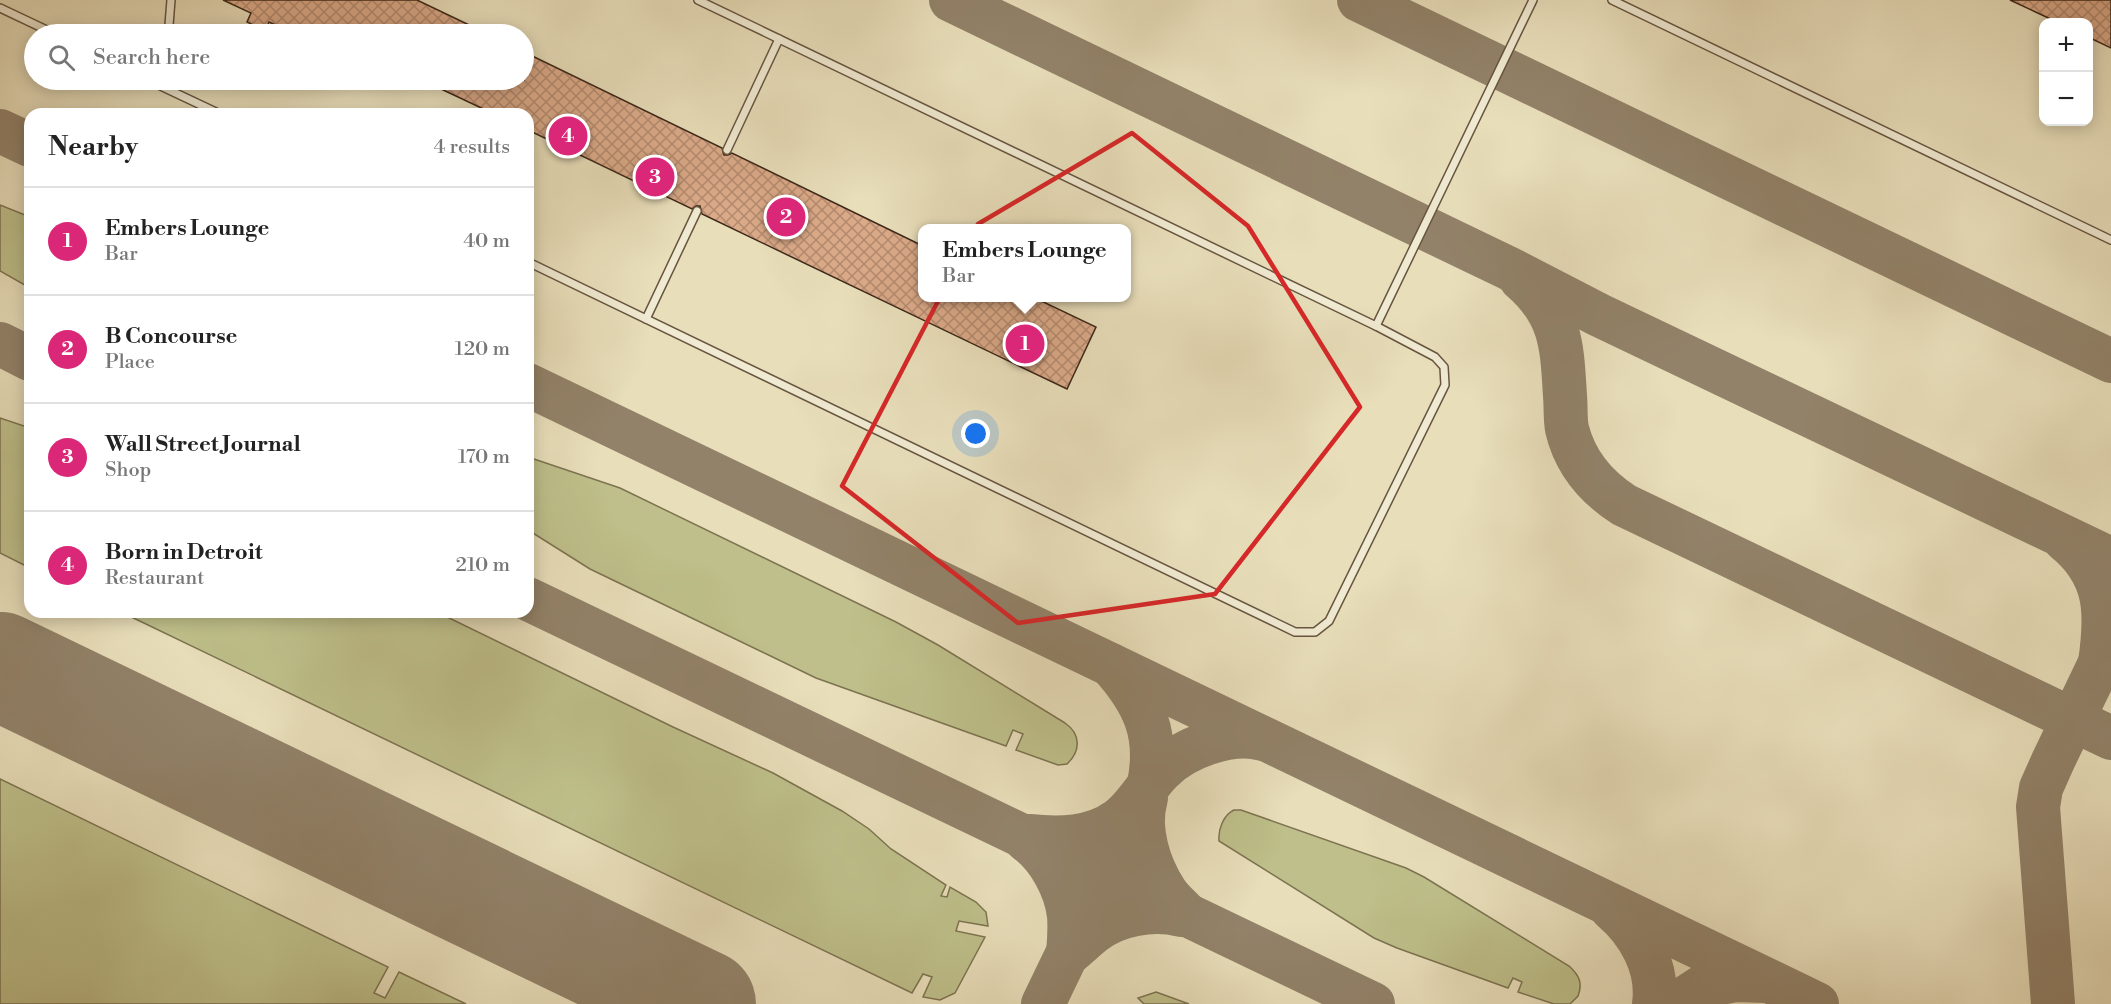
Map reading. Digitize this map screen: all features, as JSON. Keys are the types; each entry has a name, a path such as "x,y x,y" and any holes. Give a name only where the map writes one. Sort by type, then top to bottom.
{"lane":[{"path":"169,24 171,0"},
{"path":"534,265 1295,632 1315,632 1329,621 1445,385 1444,367 1435,357 1376,326 698,0"},
{"path":"1376,326 1533,0"},
{"path":"1612,0 2111,240"},
{"path":"0,8 34,24"},
{"path":"727,150 779,39"},
{"path":"169,90 207,108"},
{"path":"646,319 697,211"}],"highlighted area":[{"path":"1132,133 1248,226 1360,407 1215,594 1018,623 842,486 978,224"}],"green space":[{"path":"0,205 24,215 24,285 0,271"},
{"path":"0,418 24,426 24,565 0,553"},
{"path":"534,459 620,488 896,622 938,645 1065,723 1076,737 1075,754 1067,764 1058,765 1016,750 1023,734 1013,730 1006,746 816,678 590,569 534,534"},
{"path":"133,618 449,618 773,773 842,811 869,829 891,849 946,885 941,896 947,897 950,887 976,902 986,912 988,926 959,921 956,931 985,937 955,993 940,1000 923,997 932,977 923,974 912,993"},
{"path":"0,779 388,967 374,993 385,998 399,972 466,1004 0,1004"},
{"path":"1234,810 1241,810 1406,868 1424,877 1569,966 1579,980 1578,996 1570,1004 1554,1004 1518,992 1522,982 1513,978 1508,988 1374,938 1219,841 1222,823"},
{"path":"1156,992 1189,1004 1144,1004 1138,998"}],"building":[{"path":"223,0 417,0 467,24 273,24 269,22 268,24 251,24 247,22 251,13"},
{"path":"2010,0 2111,0 2111,48 2093,39 2093,18 2048,18"},
{"path":"534,57 722,148 724,155 732,153 918,244 918,302 1044,302 1096,327 1067,389 702,214 700,206 692,209 534,133 534,108 481,108 443,90 534,90"}],"taxiway":[{"path":"951,0 1508,268 1599,315 2111,559"},
{"path":"1359,0 2111,361"},
{"path":"0,131 24,142"},
{"path":"1521,279 1545,305 1557,332 1563,362 1566,425 1575,452 1588,473 1614,498 1624,505 2111,738"},
{"path":"0,344 24,356"},
{"path":"534,388 1817,1004"},
{"path":"2065,540 2090,567 2097,581 2104,628 2100,663"},
{"path":"534,602 1373,1004"},
{"path":"2053,1004 2038,807 2041,788 2111,640"},
{"path":"1043,1004 1149,784 1152,750 1146,720 1132,692 1111,665"},
{"path":"1029,836 1063,837 1097,831 1124,815 1161,771 1182,755 1222,739 1237,737 1263,739"},
{"path":"1146,798 1144,835 1154,871 1170,898 1185,913"},
{"path":"1026,840 1049,864 1060,884 1069,916 1068,954 1103,926 1124,917 1159,912 1181,915"},
{"path":"1612,909 1631,928 1645,951 1653,977 1654,1004"},
{"path":"1676,1004 1702,987 1735,980 1767,981"}],"runway":[{"path":"0,666 702,1004"}],"place":[{"name":"Born in Detroit","path":"568,136"},
{"name":"Wall Street Journal","path":"655,177"},
{"name":"B Concourse","path":"786,217"},
{"name":"Embers Lounge","path":"1025,344"}]}
